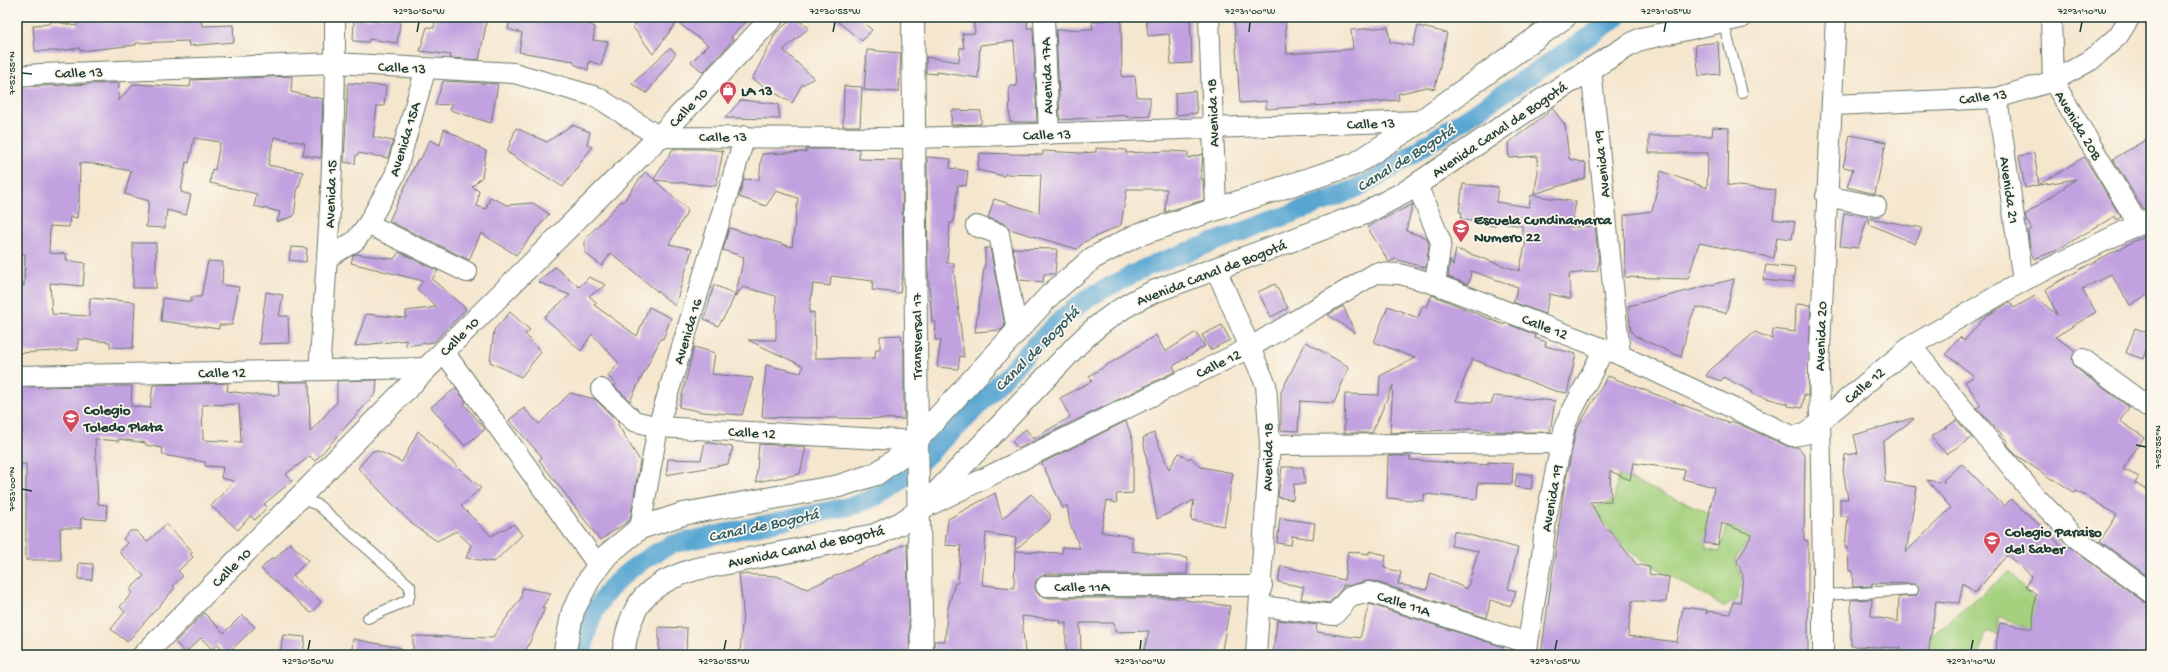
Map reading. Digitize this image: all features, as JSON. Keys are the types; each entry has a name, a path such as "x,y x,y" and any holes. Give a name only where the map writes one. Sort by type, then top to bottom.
{"main road":[{"name":"Calle 10","path":"144,655 427,368 659,137 774,17"},
{"name":"Transversal 17","path":"913,17 922,655"},
{"path":"564,655 573,612 584,588 598,565 622,541 640,528 683,514 854,483 876,474 918,448 1016,330 1068,278 1106,249 1137,235 1216,208 1355,164 1421,121 1565,17"},
{"name":"Avenida Canal de Bogotá","path":"623,655 631,618 637,607 652,589 672,576 696,569 875,535 901,524 1094,328 1136,299 1365,213 1418,185 1591,68 1641,39 1732,19"}],"street":[{"name":"Avenida 15","path":"318,370 327,258 335,63 335,17"},
{"name":"Avenida 18","path":"1209,17 1216,208"},
{"name":"Avenida 20","path":"1823,655 1821,422 1819,369 1826,196 1836,17"},
{"name":"Avenida 20B","path":"2052,17 2053,81 2144,221"},
{"name":"Calle 13","path":"1832,105 1997,98 2053,81 2091,60 2118,36 2130,17"},
{"name":"Avenida 17A","path":"1044,18 1048,134"},
{"name":"Calle 13","path":"17,76 335,63 514,72 597,97 659,137 745,136 915,138 1421,121"},
{"name":"Avenida 15A","path":"327,258 355,241 368,224 395,175 426,68"},
{"name":"Avenida 19","path":"1527,649 1542,555 1546,519 1565,425 1612,352 1591,68"},
{"name":"Avenida 21","path":"1997,98 2023,281"},
{"name":"Avenida 16","path":"640,528 658,428 745,136"},
{"path":"1418,185 1441,242 1435,284"},
{"path":"1826,196 1876,206"},
{"name":"Calle 12","path":"919,507 1249,348 1376,272 1400,274 1435,284 1612,352 1792,436 1805,434 1911,346 2023,281 2144,221"},
{"path":"368,224 466,272"},
{"path":"976,226 999,234 1016,330"},
{"name":"Avenida 18","path":"1216,269 1266,385 1270,445 1262,586 1256,655"},
{"path":"1911,346 2036,497 2076,538 2151,593"},
{"path":"444,352 598,565"},
{"path":"2083,359 2151,409"},
{"name":"Calle 12","path":"17,376 427,368"},
{"name":"Calle 12","path":"601,389 634,421 658,428 918,448"},
{"path":"1270,445 1561,444"},
{"name":"Calle 11A","path":"1046,586 1262,586"},
{"name":"Calle 11A","path":"1260,606 1334,615 1350,597 1369,592 1527,649"}],"lane":[{"path":"1732,19 1742,93"},
{"path":"299,498 318,505 410,586 408,600 368,618"},
{"path":"1823,595 1913,590"}],"green space":[{"path":"1618,475 1713,514 1705,548 1720,551 1727,526 1752,535 1735,560 1746,588 1739,588 1738,599 1725,607 1629,552 1592,508 1614,501"},
{"path":"2010,571 2038,606 2032,630 1998,617 1998,635 1986,631 1979,655 1960,655 1948,647 1943,655 1915,655 1930,637"}],"building":[{"path":"78,17 201,17 202,26 233,25 234,42 189,46 188,41 136,43 136,45 80,51 80,48 59,51 35,51 33,25 50,24 51,21 77,26"},
{"path":"373,17 401,17 397,43 369,39 368,42 353,41 354,18 373,19"},
{"path":"436,17 468,17 487,20 479,60 450,58 451,55 420,51 427,27 434,28"},
{"path":"510,17 572,17 595,27 593,40 608,42 601,65 589,61 588,70 574,64 574,61 519,52 522,33 508,29"},
{"path":"641,17 750,17 731,37 733,39 726,48 703,72 691,62 708,45 677,22 653,54 633,27"},
{"path":"794,17 809,28 783,50 814,78 801,86 792,103 752,79 776,33"},
{"path":"832,17 857,17 872,30 862,41"},
{"path":"986,17 1028,17 1027,28 1033,28 1037,122 1010,122 1009,86 1017,86 1014,41 980,45 978,78 937,72 937,74 926,73 926,57 959,62 960,48 964,48 962,34 975,33 973,19"},
{"path":"1190,17 1192,63 1171,64 1169,34 1148,36 1146,19"},
{"path":"1285,17 1287,54 1353,49 1351,30 1388,27 1390,42 1413,46 1418,26 1447,33 1435,89 1426,87 1398,94 1399,100 1358,103 1266,109 1266,101 1240,103 1234,18"},
{"path":"1121,18 1122,77 1135,76 1137,97 1150,97 1150,116 1126,117 1126,115 1060,120 1056,30 1093,29 1092,22"},
{"path":"1718,42 1720,74 1699,76 1695,45"},
{"path":"670,48 676,53 647,93 632,84"},
{"path":"867,50 901,53 899,92 864,90"},
{"path":"292,76 291,92 323,99 321,158 303,155 305,143 274,137 268,165 303,172 299,187 298,186 294,216 277,222 280,212 254,206 257,194 210,183 212,169 215,170 220,142 194,138 189,163 186,162 181,192 191,195 186,215 167,210 165,228 146,227 149,201 125,194 131,171 95,164 80,163 77,218 70,216 69,227 50,226 49,253 67,254 66,260 85,263 83,286 50,283 52,314 89,316 90,298 135,302 133,348 110,347 110,342 78,339 78,350 17,353 17,293 19,285 24,286 25,254 19,253 19,204 17,204 17,87 119,83 118,101 134,84 190,87 191,80"},
{"path":"443,81 498,84 491,123 450,110 452,104 435,105"},
{"path":"348,83 386,86 384,106 377,106 373,137 393,141 388,158 358,153 358,155 356,155 355,164 344,162"},
{"path":"844,86 862,87 860,126 843,126"},
{"path":"1195,91 1197,113 1176,115 1175,93"},
{"path":"741,100 778,104 780,119 725,118"},
{"path":"1553,109 1565,125 1569,159 1586,163 1585,178 1534,194 1538,172 1537,156 1509,158 1508,143"},
{"path":"952,110 981,111 981,124 951,125"},
{"path":"572,125 590,132 587,144 592,147 563,187 507,152 516,128 547,142"},
{"path":"1713,127 1729,128 1728,185 1776,190 1773,219 1795,222 1792,239 1777,237 1774,258 1699,243 1688,279 1625,277 1624,215 1652,211 1661,171 1707,188 1708,153 1649,153 1649,136 1712,136"},
{"path":"444,129 486,151 482,177 472,187 479,191 477,206 486,209 490,197 507,205 533,203 549,214 516,255 481,233 469,260 389,221 418,159 420,160 430,140 440,145"},
{"path":"1850,135 1886,142 1875,194 1847,187 1853,169 1843,167"},
{"path":"2151,137 2151,207 2143,209 2113,159"},
{"path":"1096,148 1126,150 1126,153 1168,151 1188,152 1188,158 1203,154 1201,179 1203,179 1204,200 1165,212 1167,189 1127,189 1121,225 1084,242 1077,249 1009,229 1003,223 988,218 994,199 1039,213 1041,175 1005,174 1004,176 977,170 980,153 1043,155 1043,151 1080,153 1096,152"},
{"path":"673,149 706,149 723,151 716,186 654,180 688,210 669,244 692,249 675,306 611,253 602,266 585,253 585,239 621,201 623,202 645,172 654,179"},
{"path":"806,149 859,149 859,159 902,160 903,271 900,293 872,290 873,281 831,276 830,286 813,284 809,313 814,312 815,358 875,358 876,349 880,349 880,336 901,335 904,351 904,419 762,417 766,365 801,373 803,366 748,340 776,340 776,296 743,287 735,297 744,257 723,250 729,228 792,247 798,198 776,191 766,206 739,197 744,179 759,180 762,154 806,152"},
{"path":"2034,153 2039,185 2025,188 2019,156"},
{"path":"927,157 951,159 950,168 968,171 966,186 958,185 953,223 950,223 947,263 954,263 964,357 960,356 958,369 937,367 941,340 935,340 936,322 932,322 928,270"},
{"path":"2084,157 2121,217 2117,220 2115,216 2055,251 2034,259 2030,251 2028,231 2032,229 2026,220 2025,215 2076,179 2040,184"},
{"path":"1463,184 1498,187 1496,202 1529,207 1531,195 1576,202 1571,227 1595,226 1599,263 1597,271 1569,274 1571,299 1550,294 1545,314 1513,302 1518,287 1471,271 1470,280 1467,284 1448,277 1450,260 1453,266 1456,249 1519,271 1526,242 1522,242 1522,226 1496,222 1495,226 1461,219 1462,212 1459,212"},
{"path":"1413,204 1406,231 1427,238 1429,244 1426,268 1395,259 1389,262 1367,227"},
{"path":"1844,213 1868,217 1858,248 1840,246"},
{"path":"1870,218 1922,228 1915,244 1869,224"},
{"path":"2151,231 2151,292 2130,305 2111,274 2082,289 2096,312 2055,337 2076,351 2072,358 2076,368 2129,407 2120,421 2144,437 2123,469 2139,477 2135,483 2151,493 2151,579 2100,541 2117,515 2091,499 2076,491 2075,493 2054,479 2053,480 2016,455 2007,444 2008,442 1977,408 1981,405 1965,382 1974,376 1946,354 1960,337 1964,341 1985,317 2010,302 2014,308 2035,296 2057,315 2046,289 2088,265 2150,233"},
{"path":"133,243 156,243 156,288 133,288"},
{"path":"291,247 307,248 306,262 289,260"},
{"path":"985,248 990,248 1005,326 1001,330 975,332 985,262"},
{"path":"1013,248 1057,249 1055,274 1044,274 1043,282 1019,280"},
{"path":"399,252 438,271 432,279 466,309 434,342 406,346 406,340 355,346 366,314 406,318 406,311 437,307 417,289 423,281 351,263 355,254 394,259"},
{"path":"208,261 223,262 222,285 239,287 232,325 219,325 219,329 161,321 163,298 191,302 191,297 201,297"},
{"path":"1766,265 1795,268 1793,283 1763,280"},
{"path":"555,267 579,287 589,277 606,285 589,296 597,303 594,305 637,336 649,307 671,318 663,339 661,338 630,401 614,386 616,385 608,376 619,363 592,334 581,351 544,317 570,295 538,282"},
{"path":"1734,279 1726,313 1696,307 1689,323 1681,357 1635,336 1631,331 1628,306"},
{"path":"1275,284 1288,308 1271,317 1258,292"},
{"path":"714,285 735,294 729,309 718,326 704,319"},
{"path":"266,292 283,295 279,316 288,316 289,343 259,344"},
{"path":"1432,295 1504,325 1505,323 1536,335 1535,338 1546,342 1545,346 1576,354 1567,393 1555,391 1472,359 1456,401 1491,404 1494,396 1555,401 1550,432 1506,432 1470,429 1390,433 1393,385 1372,433 1344,433 1345,394 1379,395 1380,376 1415,358 1374,342 1388,306 1418,318 1423,305 1427,307"},
{"path":"1796,304 1811,305 1808,396 1804,395 1802,408 1788,406 1788,404 1752,394 1753,392 1723,377 1721,381 1706,376 1709,371 1755,332 1772,339 1773,329 1795,332"},
{"path":"1343,306 1355,333 1328,315"},
{"path":"510,312 530,330 525,334 541,352 521,377 490,362 494,330"},
{"path":"1222,325 1230,340 1210,350 1202,335"},
{"path":"2135,328 2151,334 2143,359 2126,353"},
{"path":"1196,332 1205,346 1173,366 1176,371 1018,449 1012,441 1026,429 1033,439 1070,417 1060,398 1092,381 1089,376 1156,335 1165,352"},
{"path":"1306,342 1349,367 1334,403 1300,401 1298,431 1281,430 1281,392"},
{"path":"694,347 715,353 712,374 753,378 742,415 703,412 679,407"},
{"path":"1608,376 1730,423 1731,421 1739,424 1787,446 1798,447 1805,455 1804,540 1808,541 1808,655 1541,655 1564,489 1576,430","holes":["1633,463 1685,470 1683,479 1714,487 1704,543 1718,545 1722,523 1752,535 1737,561 1743,576 1740,603 1733,602 1730,614 1708,611 1706,614 1707,610 1683,607 1677,642 1628,636 1632,601 1666,602 1669,577 1649,574 1650,567 1637,565 1609,530 1607,530 1590,502 1611,501 1610,471 1630,480"]},
{"path":"377,380 376,393 315,461 310,456 286,474 292,481 264,504 267,507 255,520 250,516 238,530 211,506 234,481 221,478 223,467 205,466 205,462 163,455 162,448 146,445 146,443 119,439 119,441 95,439 98,504 107,505 106,520 81,518 81,528 60,528 61,560 26,560 26,464 17,464 17,439 19,439 17,387 132,386 131,406 150,408 153,385 228,383 227,391 257,395 279,395 278,382 309,382 310,432 337,402 337,381","holes":["239,404 241,442 203,440 202,405"]},
{"path":"456,388 466,401 464,404 485,429 465,446 431,407"},
{"path":"570,393 595,399 619,423 618,425 640,461 630,520 600,540 539,460 542,457 509,420 524,408 539,424"},
{"path":"1913,418 1914,419 1883,442 1885,482 1917,487 1906,552 1951,508 1927,480 1945,483 1943,480 1962,464 2004,506 2011,499 2064,548 2067,545 2144,602 2151,604 2151,655 1994,655 2000,623 2032,629 2036,594 2026,586 2032,576 2007,555 1975,593 1963,583 1959,603 1936,601 1928,655 1899,655 1901,648 1851,646 1851,600 1872,599 1871,616 1898,622 1899,597 1916,596 1919,590 1918,586 1913,584 1872,583 1872,586 1853,587 1852,571 1849,571 1848,548 1845,548 1848,516 1840,516 1840,499 1848,499 1843,470 1845,455 1858,453 1854,435"},
{"path":"1957,420 1972,438 1946,454 1931,437"},
{"path":"1126,421 1133,441 1133,493 1116,494 1117,503 1107,501 1101,532 1132,537 1132,551 1188,558 1187,574 1046,574 1036,580 1036,591 1040,596 1046,598 1185,598 1185,600 1230,606 1221,655 1143,655 1149,631 1115,632 1114,623 1080,623 1081,655 1066,655 1066,623 1060,623 1060,620 1022,616 1025,655 934,655 934,641 945,641 947,612 955,583 958,583 961,546 945,545 948,519 995,493 1002,519 1031,494 1050,514 1050,520 1015,550 1016,538 986,533 982,585 1014,588 1015,551 1062,553 1062,547 1080,548 1070,524 1067,505 1063,508 1042,463"},
{"path":"418,431 481,488 461,506 491,536 514,524 522,535 494,562 466,558 471,545 456,531 437,541 412,524 358,468 373,451 378,451 402,462"},
{"path":"1154,433 1169,469 1179,453 1188,459 1190,457 1201,467 1233,473 1224,526 1191,520 1194,500 1157,519 1143,438"},
{"path":"705,442 733,447 728,464 666,475 668,459 701,460"},
{"path":"759,444 806,447 800,474 756,482"},
{"path":"1388,456 1410,456 1410,460 1488,465 1488,462 1513,464 1512,484 1478,483 1477,499 1424,494 1424,501 1387,498"},
{"path":"1282,467 1303,467 1305,484 1294,484 1293,500 1278,497"},
{"path":"1517,473 1533,475 1531,489 1515,487"},
{"path":"1280,518 1315,523 1313,539 1292,536 1291,545 1277,543"},
{"path":"166,524 193,552 190,554 193,557 178,571 183,576 173,586 175,588 127,642 111,629 125,612 120,607 132,593 129,590 144,576 119,552 128,543 123,539 130,531 136,531 147,542"},
{"path":"1454,531 1518,548 1508,589 1516,591 1511,606 1490,600 1487,618 1373,581 1366,581 1348,586 1343,585 1342,589 1329,603 1301,599 1304,587 1278,582 1281,566 1344,580 1348,551 1369,554 1369,551 1386,555 1384,568 1401,572 1398,584 1427,590 1431,573 1467,589 1478,551 1451,546"},
{"path":"290,543 308,560 293,576 321,602 311,613 261,569 273,557 275,559"},
{"path":"907,543 910,655 740,655 743,609 739,574 777,576 807,589"},
{"path":"79,563 93,564 92,580 78,579"},
{"path":"522,588 551,593 542,608 545,608 524,655 413,655 413,636 492,638 521,598"},
{"path":"1369,604 1504,647 1502,655 1273,655 1277,620 1317,625 1316,632 1360,638"},
{"path":"204,613 224,633 242,615 255,627 227,654 218,644 212,649 201,638 185,653 175,642"},
{"path":"659,627 687,628 686,655 659,655"},
{"path":"283,635 305,637 303,655 280,655"},
{"path":"353,639 401,648 401,655 358,655 352,649"}],"waterway":[{"name":"Canal de Bogotá","path":"583,655 586,635 592,617 601,601 612,587 639,563 673,544 855,505 891,489 966,419 1061,319 1089,297 1149,266 1334,198 1372,181 1618,17"}],"place":[{"name":"LA 13","path":"728,105"},
{"name":"Escuela Cundinamarca Numero 22","path":"1461,243"},
{"name":"Colegio Toledo Plata","path":"71,433"},
{"name":"Colegio Paraiso del Saber","path":"1992,555"}]}
